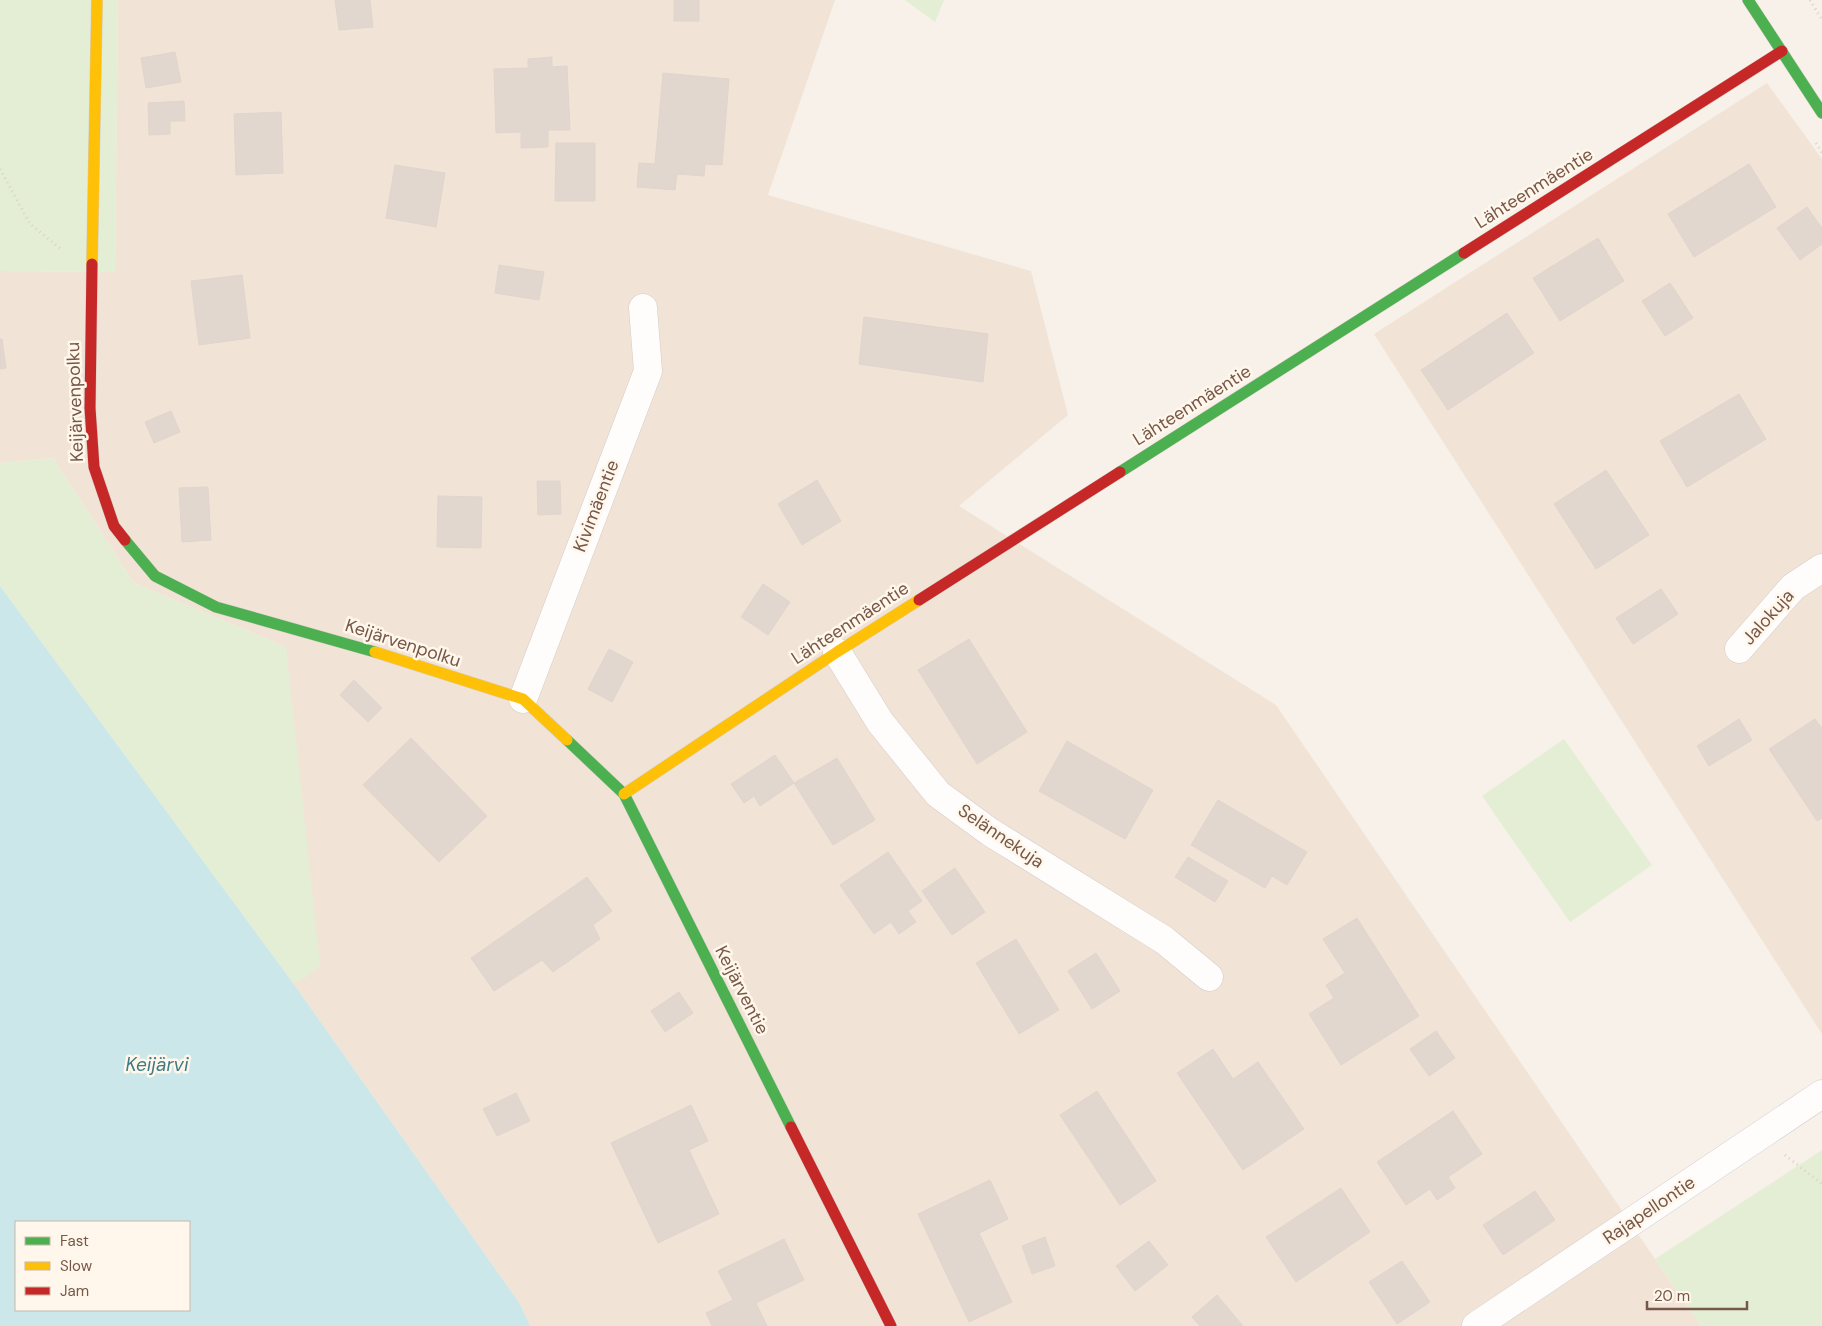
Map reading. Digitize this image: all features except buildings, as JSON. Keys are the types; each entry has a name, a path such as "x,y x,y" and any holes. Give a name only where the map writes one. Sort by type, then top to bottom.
{"street":[{"name":"Keijärvenpolku","path":"97,0 90,408 94,467 114,526 155,576 216,607 346,643 523,699"},
{"path":"1748,0 1822,113"},
{"name":"Lähteenmäentie","path":"624,794 837,652 1782,51"},
{"name":"Kivimäentie","path":"523,699 648,371 644,308"},
{"name":"Jalokuja","path":"1739,649 1793,587 1822,568"},
{"name":"Selännekuja","path":"837,652 880,722 938,794 990,832 1164,940 1209,977"},
{"name":"Keijärventie","path":"523,699 624,794 891,1326"},
{"name":"Rajapellontie","path":"1476,1326 1822,1094"}],"path":[{"path":"1810,0 1822,20"},
{"path":"0,169 30,224 62,250 92,264"},
{"path":"1761,1136 1822,1184"}],"shaded area":[{"path":"118,0 835,0 768,195 1031,271 1068,415 959,506 1276,705 1701,1326 530,1326 520,1304 293,983 306,977 286,647 134,583 53,458 0,463 0,271 115,272"},
{"path":"1767,83 1822,159 1822,1034 1374,334"}],"green space":[{"path":"0,0 118,0 115,272 0,271"},
{"path":"905,0 944,0 935,22"},
{"path":"53,458 134,583 286,647 320,966 306,977 293,983 0,586 0,463"},
{"path":"1564,739 1652,865 1570,922 1482,796"},
{"path":"1822,1150 1822,1326 1701,1326 1655,1259"}],"water":[{"name":"Keijärvi","path":"0,586 293,983 520,1304 530,1326 0,1326"}],"traffic: fast":[{"path":"1748,0 1822,113"},
{"path":"1120,472 1464,253"},
{"path":"125,540 155,576 216,607 375,652"},
{"path":"567,740 624,794 791,1127"}],"traffic: slow":[{"path":"92,264 97,0"},
{"path":"624,794 837,652 919,600"},
{"path":"375,652 523,699 567,740"}],"traffic: jam":[{"path":"1464,253 1782,51"},
{"path":"92,264 90,408 94,467 114,526 125,540"},
{"path":"919,600 1120,472"},
{"path":"791,1127 891,1326"}]}
